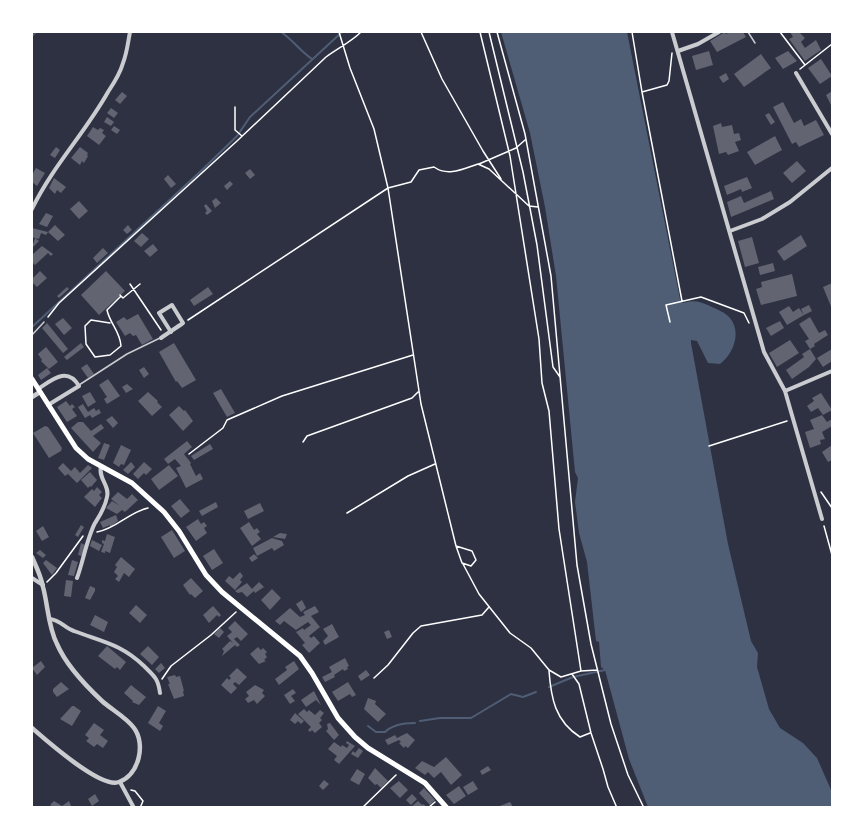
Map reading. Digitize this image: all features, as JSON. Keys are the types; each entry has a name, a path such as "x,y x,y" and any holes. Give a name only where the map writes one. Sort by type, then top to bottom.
{"main road":[{"path":"32,379 76,448 88,459 132,483 156,504 171,520 206,574 222,592 300,656 338,718 350,731 368,748 425,783 447,807"}],"street":[{"path":"32,209 54,171 99,109 119,73 130,32"},
{"path":"672,32 764,352 785,391 822,519"},
{"path":"678,51 698,44 719,32"},
{"path":"796,73 832,134"},
{"path":"730,231 762,219 790,202 832,168"},
{"path":"163,336 171,332 183,323 172,305 159,313 171,332"},
{"path":"785,391 832,371"},
{"path":"32,397 60,375 72,377 79,386 47,405"},
{"path":"77,578 94,525 102,514 108,496 108,488 100,474 101,466"},
{"path":"32,557 43,586 56,644 66,661 102,701 134,728 141,740 140,754 134,769 120,782 105,782 32,728"},
{"path":"32,578 43,586"},
{"path":"50,619 56,620 72,631 96,637 129,652 158,680 160,693"},
{"path":"120,782 134,807"}],"lane":[{"path":"748,32 755,43"},
{"path":"32,334 44,322"},
{"path":"79,386 125,355 163,336"}],"path":[{"path":"339,32 375,129 388,188 419,391 435,463 462,563 479,594 510,633 531,648 549,670 561,677 581,671 597,670"},
{"path":"44,322 58,303 326,57 342,45 352,41 361,32"},
{"path":"421,32 442,79 503,182"},
{"path":"480,32 509,151 539,339 559,529 581,671"},
{"path":"489,32 523,172 537,245 553,367 561,378"},
{"path":"497,32 525,139 551,276 577,566 597,670 611,724 628,775 644,807"},
{"path":"632,32 682,301"},
{"path":"780,32 805,65"},
{"path":"796,73 832,44"},
{"path":"642,92 667,84 672,49"},
{"path":"235,107 235,130 242,135"},
{"path":"183,323 388,188 411,182 418,170 434,167 449,173 489,161 516,148 525,139"},
{"path":"478,164 489,169 528,205 538,207"},
{"path":"130,284 163,336"},
{"path":"110,323 91,320 85,326 86,344 96,357 110,355 121,346 120,336 110,323 106,310 121,295 123,298 140,284"},
{"path":"670,322 666,305 701,297 744,313 748,323"},
{"path":"189,454 223,428 227,420 245,412 282,396 414,355"},
{"path":"303,441 306,436 412,398 419,391"},
{"path":"709,446 793,418"},
{"path":"347,513 435,463"},
{"path":"812,479 832,508"},
{"path":"93,532 109,530 126,518 156,504"},
{"path":"822,519 832,555"},
{"path":"43,586 56,573 83,536"},
{"path":"456,546 472,551 476,555 476,560 471,566 462,563"},
{"path":"374,678 421,626 482,615 490,607"},
{"path":"163,678 171,666 211,635 235,612"},
{"path":"549,670 551,697 557,714 580,737 591,733"},
{"path":"571,673 579,684 591,733 608,787 617,807"},
{"path":"362,807 403,769"},
{"path":"124,790 135,790 143,801 140,807"}],"water":[{"path":"501,32 627,32 680,299 683,303 700,302 723,312 734,324 736,337 732,349 720,364 708,363 697,341 691,340 691,343 728,544 751,641 758,653 757,667 769,709 780,728 803,743 817,758 832,792 832,807 648,807 629,759 605,670 601,667 599,642 596,641 587,562 579,533 575,502 578,478 575,472 556,276 530,133"}],"building":[{"path":"725,32 726,34 743,32 746,37 717,52 710,41"},
{"path":"790,32 801,32 805,38 801,42 805,48 816,40 821,50 805,61 789,39 793,37"},
{"path":"709,51 713,65 696,70 692,56"},
{"path":"788,51 797,61 783,69 775,58"},
{"path":"761,54 771,68 744,87 734,74"},
{"path":"821,59 832,76 820,84 808,68"},
{"path":"726,73 729,79 723,83 719,77"},
{"path":"832,91 832,107 826,95"},
{"path":"122,92 127,96 120,104 115,100"},
{"path":"783,102 794,123 801,119 804,126 816,120 824,135 799,147 796,142 792,144 773,107"},
{"path":"111,108 118,113 114,118 107,113"},
{"path":"769,113 775,122 771,125 765,115"},
{"path":"107,117 114,122 111,126 104,122"},
{"path":"721,123 722,127 732,125 734,134 739,133 741,140 735,142 739,151 728,155 726,152 719,154 713,126"},
{"path":"114,126 120,130 117,134 111,130"},
{"path":"93,127 104,130 102,133 106,136 99,145 87,136"},
{"path":"775,136 782,150 755,165 747,152"},
{"path":"56,147 60,150 55,158 50,155"},
{"path":"80,147 88,153 88,156 80,165 71,158"},
{"path":"797,161 806,171 792,183 783,173"},
{"path":"36,168 45,173 37,186 32,182 32,175"},
{"path":"250,169 255,175 250,179 245,173"},
{"path":"168,175 176,184 171,188 164,179"},
{"path":"747,177 752,188 742,192 741,189 727,195 724,186"},
{"path":"54,178 66,187 61,193 57,190 55,194 49,188"},
{"path":"230,181 233,184 227,190 224,186"},
{"path":"771,191 774,199 731,217 727,202 741,196 744,203"},
{"path":"216,198 221,203 215,208 212,201"},
{"path":"79,201 88,211 79,219 70,209"},
{"path":"206,204 212,211 207,215 204,206"},
{"path":"46,213 53,216 47,227 39,224"},
{"path":"55,225 65,235 58,241 48,232"},
{"path":"128,225 132,230 127,234 123,230"},
{"path":"32,228 48,232 46,235 41,233 39,239 32,237"},
{"path":"142,233 149,239 141,247 134,241"},
{"path":"801,235 807,246 784,261 777,251"},
{"path":"752,237 759,263 745,267 738,241"},
{"path":"35,238 39,241 32,248"},
{"path":"153,244 158,250 150,257 144,251"},
{"path":"42,246 53,254 51,256 48,253 35,265 32,262 32,255"},
{"path":"103,248 108,253 97,263 93,258"},
{"path":"773,263 775,271 760,275 758,267"},
{"path":"40,271 47,278 37,287 32,279"},
{"path":"106,271 125,291 99,315 81,295"},
{"path":"792,274 797,296 761,305 756,289 762,287 761,282"},
{"path":"832,283 832,309 823,287"},
{"path":"67,287 69,289 59,298 57,296"},
{"path":"208,287 213,294 194,306 190,300"},
{"path":"809,305 812,311 804,315 801,309"},
{"path":"789,306 793,312 799,308 804,315 787,325 779,312"},
{"path":"138,314 153,339 142,345 136,335 133,336 130,333 125,336 116,322 124,317 127,320"},
{"path":"810,317 819,333 825,330 828,335 810,349 805,341 809,339 799,324"},
{"path":"63,318 72,328 64,335 55,324"},
{"path":"780,321 784,328 771,336 766,328"},
{"path":"47,323 68,349 63,353 42,328"},
{"path":"790,340 799,353 777,367 769,353"},
{"path":"81,343 84,347 67,360 64,357"},
{"path":"174,343 196,380 182,388 176,382 159,352"},
{"path":"46,347 58,362 49,369 38,354"},
{"path":"810,349 816,359 792,379 786,370 804,357 802,354"},
{"path":"832,349 832,361 823,367 817,358"},
{"path":"87,364 94,374 88,378 81,368"},
{"path":"144,367 149,374 144,378 139,370"},
{"path":"47,368 51,373 41,380 38,375"},
{"path":"108,379 120,396 107,404 104,399 107,397 99,385"},
{"path":"127,384 133,389 126,393 122,387"},
{"path":"221,389 235,413 227,417 213,393"},
{"path":"90,392 96,402 88,407 82,396"},
{"path":"148,392 162,407 152,416 138,401"},
{"path":"821,393 832,410 823,415 818,408 811,412 807,406 814,401 812,398"},
{"path":"66,401 70,406 72,404 75,407 72,409 77,416 67,422 57,407"},
{"path":"83,404 88,412 94,408 96,411 99,409 101,413 92,418 90,415 85,418 78,407"},
{"path":"179,406 193,421 183,431 169,415"},
{"path":"822,415 827,422 832,419 832,426 822,432 825,439 820,440 821,444 810,448 805,432 814,429 810,420"},
{"path":"112,416 118,423 113,428 106,420"},
{"path":"78,422 83,422 91,431 101,424 104,428 93,436 101,443 93,452 71,428"},
{"path":"45,426 62,448 49,458 33,433"},
{"path":"187,441 192,447 184,454 191,463 196,476 200,473 203,479 186,488 176,468 181,466 175,459 168,464 164,459"},
{"path":"104,443 110,445 104,460 98,458"},
{"path":"210,444 213,449 194,460 191,456"},
{"path":"121,445 131,450 124,465 121,464 119,467 113,463"},
{"path":"832,445 832,460 828,462 822,452"},
{"path":"131,462 135,467 128,474 123,470"},
{"path":"144,462 152,469 138,479 133,474"},
{"path":"63,463 71,471 75,467 80,473 88,465 92,468 77,483 68,474 65,476 58,468"},
{"path":"169,465 178,476 159,490 151,479"},
{"path":"90,472 97,480 88,488 81,480"},
{"path":"97,487 102,492 99,495 102,498 95,507 84,497"},
{"path":"118,492 127,499 132,494 138,500 125,512 122,510 117,514 106,508 112,501 120,506 111,499"},
{"path":"180,499 190,511 181,518 171,506"},
{"path":"216,502 218,507 202,516 199,511"},
{"path":"260,503 264,511 248,519 244,511"},
{"path":"116,515 118,521 110,527 110,525 103,528 100,522"},
{"path":"198,519 201,524 204,522 207,526 204,528 207,533 196,541 186,527"},
{"path":"249,522 254,530 257,528 260,532 257,534 261,539 252,546 240,528"},
{"path":"81,525 84,527 78,537 75,535"},
{"path":"43,526 49,537 42,541 36,531"},
{"path":"172,530 185,551 174,558 161,537"},
{"path":"280,533 287,534 285,539 273,537"},
{"path":"107,534 115,537 110,553 101,552 104,544 102,540 105,541"},
{"path":"272,538 282,541 284,545 257,556 253,548"},
{"path":"92,540 102,545 99,551 90,546"},
{"path":"81,543 85,545 82,556 78,555"},
{"path":"214,549 223,563 212,570 203,556"},
{"path":"40,550 46,555 43,558 36,553"},
{"path":"254,554 258,558 252,562 249,558"},
{"path":"121,557 135,569 129,577 124,573 119,582 115,579 118,576 114,572 117,567 115,565"},
{"path":"46,560 57,568 52,575 43,563"},
{"path":"72,560 78,562 74,576 68,575"},
{"path":"240,572 243,576 240,580 242,582 235,590 225,581 229,576 233,579"},
{"path":"191,578 203,591 195,598 183,585"},
{"path":"66,580 73,581 71,597 64,596"},
{"path":"259,582 264,587 247,597 242,592 235,591 247,583 252,589"},
{"path":"90,586 95,588 95,591 90,600 85,598"},
{"path":"272,589 281,598 270,610 261,600"},
{"path":"302,600 306,608 301,612 296,604"},
{"path":"136,605 147,615 140,623 129,613"},
{"path":"213,606 221,615 219,617 217,615 209,623 203,615"},
{"path":"315,606 319,612 311,616 320,627 309,636 311,638 314,636 320,643 309,653 302,645 305,643 296,632 311,625 308,622 296,630 284,621 280,625 275,621 290,608 300,617 305,615 303,612"},
{"path":"95,615 108,622 104,632 90,625"},
{"path":"235,621 248,634 241,641 237,637 234,639 240,645 237,647 235,645 222,656 224,651 222,649 230,641 233,643 227,636 232,632 228,628"},
{"path":"332,624 339,637 325,645 323,641 328,636 323,629"},
{"path":"220,628 224,632 219,638 214,634"},
{"path":"389,630 392,637 387,639 384,632"},
{"path":"107,646 126,662 120,670 117,667 115,669 98,656"},
{"path":"148,646 159,657 152,665 140,654"},
{"path":"258,647 267,652 264,660 266,661 259,664 250,654"},
{"path":"345,658 348,669 344,671 343,669 334,675 335,677 325,682 322,677 332,672 329,667"},
{"path":"41,661 45,667 37,675 32,668"},
{"path":"294,661 299,669 279,685 275,679 287,670 285,667"},
{"path":"161,663 165,668 159,673 155,669"},
{"path":"237,668 247,677 239,685 235,682 233,684 237,688 231,694 221,685 227,678 229,680 231,678 229,676"},
{"path":"366,670 370,675 361,681 358,676"},
{"path":"180,676 184,696 174,699 167,677"},
{"path":"61,682 69,689 57,697 53,689"},
{"path":"348,682 356,695 352,697 350,694 338,701 332,692"},
{"path":"131,685 146,697 139,705 132,702 124,693"},
{"path":"255,685 264,690 262,693 265,696 257,704 254,700 248,703 245,699 249,696 246,692"},
{"path":"293,689 296,693 291,696 295,701 290,704 284,695"},
{"path":"314,691 321,705 316,700 306,707 301,700"},
{"path":"368,698 376,701 375,704 386,714 378,722 364,709"},
{"path":"72,706 81,711 72,726 60,719"},
{"path":"158,706 166,711 159,723 163,726 160,731 148,723"},
{"path":"304,709 315,715 320,710 324,713 319,723 322,727 315,733 308,730 311,727 298,714"},
{"path":"295,713 304,721 301,724 298,721 295,724 290,720"},
{"path":"94,723 104,730 100,735 108,741 103,748 97,744 94,747 86,741 89,738 85,735"},
{"path":"330,723 339,735 334,740 326,731 327,724"},
{"path":"407,733 415,740 408,748 405,746 404,748 399,740 388,745 385,740 395,735 397,738"},
{"path":"347,741 355,746 339,764 334,760 337,756 328,749 334,742 347,748 349,745"},
{"path":"359,748 363,751 358,758 351,754"},
{"path":"446,757 462,775 451,785 441,772 434,778 428,772 425,775 415,768 422,761 434,767"},
{"path":"488,766 491,770 482,775 480,771"},
{"path":"375,768 388,781 381,788 368,778"},
{"path":"357,769 365,774 359,785 350,780"},
{"path":"324,780 329,784 323,790 319,786"},
{"path":"399,781 408,790 400,798 390,788"},
{"path":"473,781 478,789 468,795 463,787"},
{"path":"459,786 466,796 454,804 446,795"},
{"path":"424,788 435,800 430,805 419,793"},
{"path":"95,794 99,801 92,806 88,799"},
{"path":"412,794 417,799 411,805 406,800"},
{"path":"54,801 62,806 69,801 71,806 53,807 50,805"},
{"path":"418,801 422,805 427,807 411,807"},
{"path":"510,802 513,807 497,807"}],"waterway":[{"path":"32,36 36,32"},
{"path":"281,32 312,59"},
{"path":"32,327 203,169 237,136 250,117 342,32"},
{"path":"549,687 573,677 605,670"},
{"path":"420,721 440,718 471,718 511,694 523,697 536,692"},
{"path":"368,726 376,732 385,732 395,726 415,723"}]}
